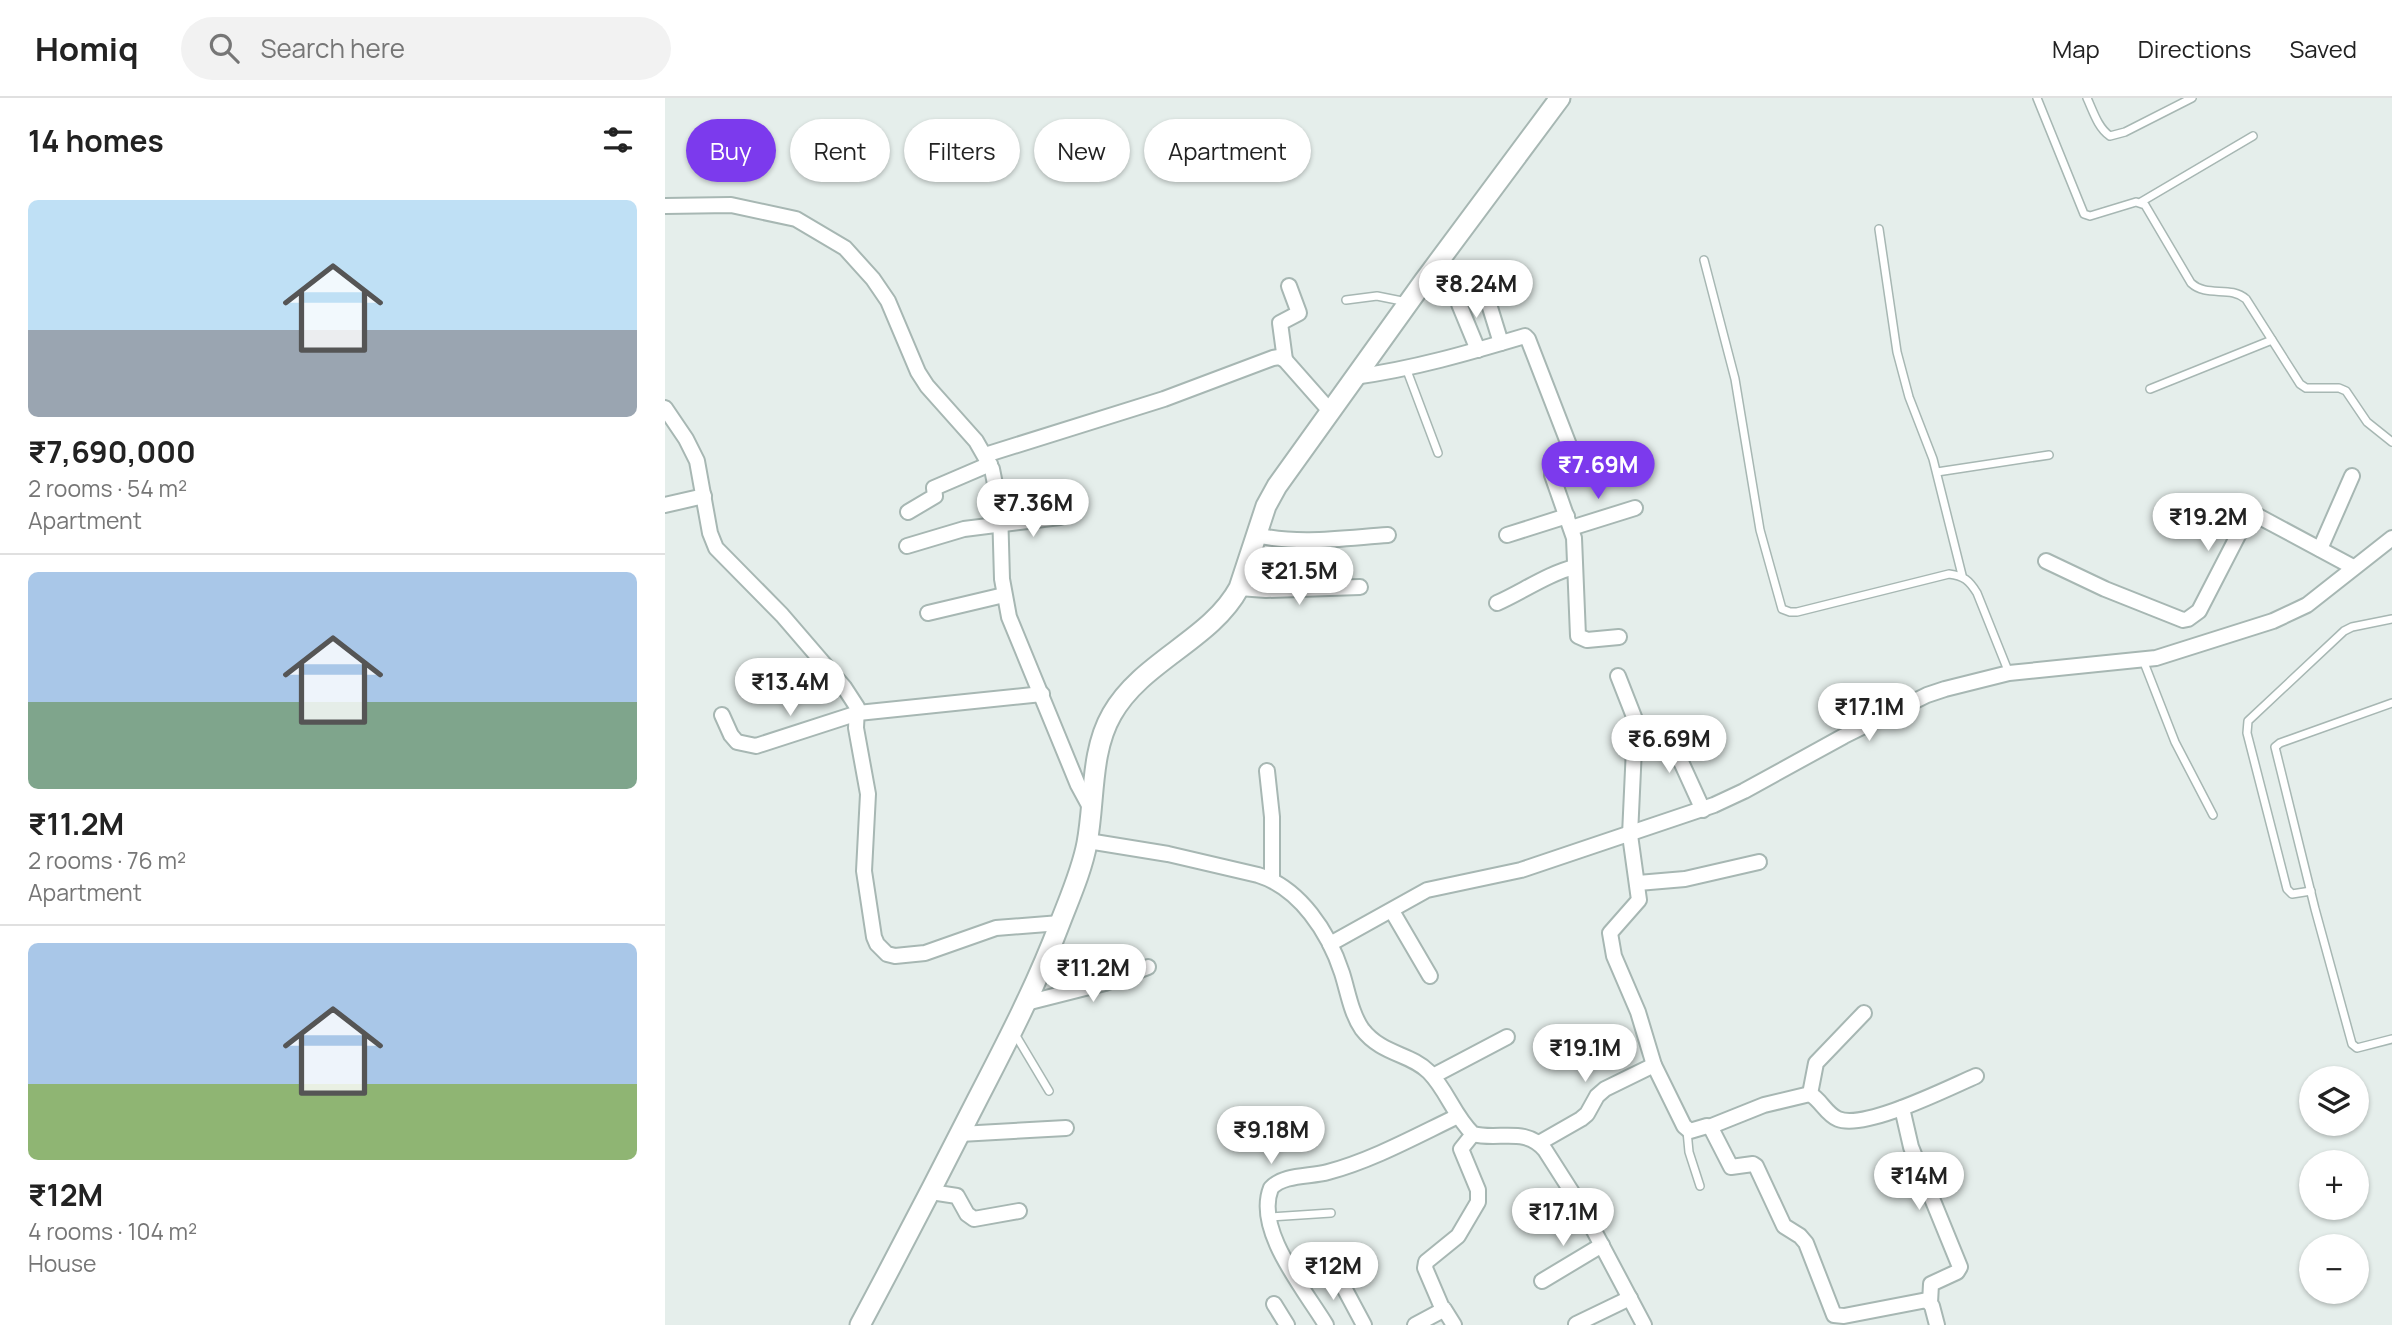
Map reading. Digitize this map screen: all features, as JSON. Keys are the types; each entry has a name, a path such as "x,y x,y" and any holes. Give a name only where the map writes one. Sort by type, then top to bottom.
{"street":[{"path":"860,1325 1013,1031 1060,923 1088,841 1094,781 1104,733 1121,700 1138,682 1220,614 1239,588 1266,506 1277,485 1408,302 1560,98"},
{"path":"665,206 731,205 784,216 817,230 845,248 882,291 918,372 927,386 972,436 988,460 995,479 1001,526 1004,595 1013,628 1078,785 1091,809"},
{"path":"1286,360 1280,323 1299,314 1289,286"},
{"path":"1484,288 1501,343"},
{"path":"1459,304 1478,350"},
{"path":"1354,377 1406,368 1525,336 1574,458 1574,461 1552,475 1574,538 1578,636 1587,640 1619,637"},
{"path":"908,512 935,496 934,488 988,460 1273,358 1286,360 1330,411"},
{"path":"665,408 692,449 700,470 710,533 716,548 775,607 821,658 855,702 858,713 856,728 868,794 864,870 871,924 881,950 895,956 915,955 996,928 1060,923"},
{"path":"2320,549 2352,476"},
{"path":"665,505 704,496"},
{"path":"1507,534 1635,509"},
{"path":"2046,561 2105,589 2183,620 2199,611 2248,516 2256,515 2353,567"},
{"path":"907,546 964,529 1060,517"},
{"path":"1257,535 1295,541 1388,535"},
{"path":"1330,944 1437,886 1521,870 1703,810 1927,695 2009,673 2143,660 2187,649 2292,613 2307,605 2392,538"},
{"path":"1496,603 1534,586 1558,570 1575,567"},
{"path":"1239,588 1273,590 1360,587"},
{"path":"927,613 1004,595"},
{"path":"1618,676 1639,727 1634,748 1630,835 1638,883 1638,904 1610,933 1614,956 1638,1012 1654,1065 1687,1131 1709,1127 1764,1105 1810,1094"},
{"path":"722,715 737,742 756,746 858,713 1042,694"},
{"path":"1637,734 1659,726 1667,731 1703,810"},
{"path":"1267,771 1272,817 1272,879"},
{"path":"1088,841 1168,854 1272,879 1292,893 1330,944 1361,1027 1381,1047 1418,1065 1433,1076 1458,1116 1473,1134 1521,1135 1539,1143 1574,1194 1644,1325"},
{"path":"1638,883 1685,879 1759,862"},
{"path":"1392,911 1430,976"},
{"path":"1026,1003 1105,983 1148,967"},
{"path":"1810,1094 1816,1063 1864,1013"},
{"path":"1433,1076 1507,1037"},
{"path":"1539,1143 1587,1114 1597,1096 1605,1089 1654,1065"},
{"path":"1810,1094 1838,1119 1847,1121 1902,1108 1976,1076"},
{"path":"1902,1108 1911,1147 1960,1267 1957,1272 1931,1284 1930,1303 1937,1325"},
{"path":"1326,1325 1276,1245 1268,1217 1269,1194 1275,1184 1353,1164 1458,1116"},
{"path":"1709,1127 1731,1167 1753,1164 1756,1166 1784,1226 1800,1236 1805,1243 1834,1315 1844,1316 1923,1300 1930,1303"},
{"path":"960,1134 1066,1128"},
{"path":"1454,1325 1425,1265 1458,1236 1478,1202 1478,1190 1461,1149 1473,1134"},
{"path":"931,1192 952,1193 957,1196 967,1214 974,1219 1019,1212"},
{"path":"1542,1281 1602,1245"},
{"path":"1300,1283 1334,1269 1364,1325"},
{"path":"1576,1324 1630,1298"},
{"path":"1275,1304 1287,1325"},
{"path":"1415,1325 1440,1314 1444,1308"}],"lane":[{"path":"2037,98 2084,214 2090,216 2141,202 2253,136"},
{"path":"2087,98 2105,134 2110,136 2125,132 2192,98"},
{"path":"2141,202 2191,284 2202,290 2239,293 2246,299 2300,384 2306,388 2339,388 2346,391 2367,422 2392,442"},
{"path":"1879,229 1897,352 1909,397 1937,472 1962,575 1977,593 2009,673"},
{"path":"1704,260 1735,379 1760,530 1782,609 1797,612 1949,574 1962,575"},
{"path":"1346,300 1377,296 1408,302"},
{"path":"2150,389 2272,341"},
{"path":"1406,368 1438,453"},
{"path":"1937,472 2049,455"},
{"path":"2311,891 2292,894 2287,889 2248,733 2248,721 2344,631 2392,619"},
{"path":"2143,660 2175,742 2213,815"},
{"path":"2392,703 2275,747 2352,1044 2357,1048 2392,1039"},
{"path":"1013,1031 1049,1091"},
{"path":"1687,1131 1689,1152 1700,1186"},
{"path":"1268,1217 1331,1213"}]}
